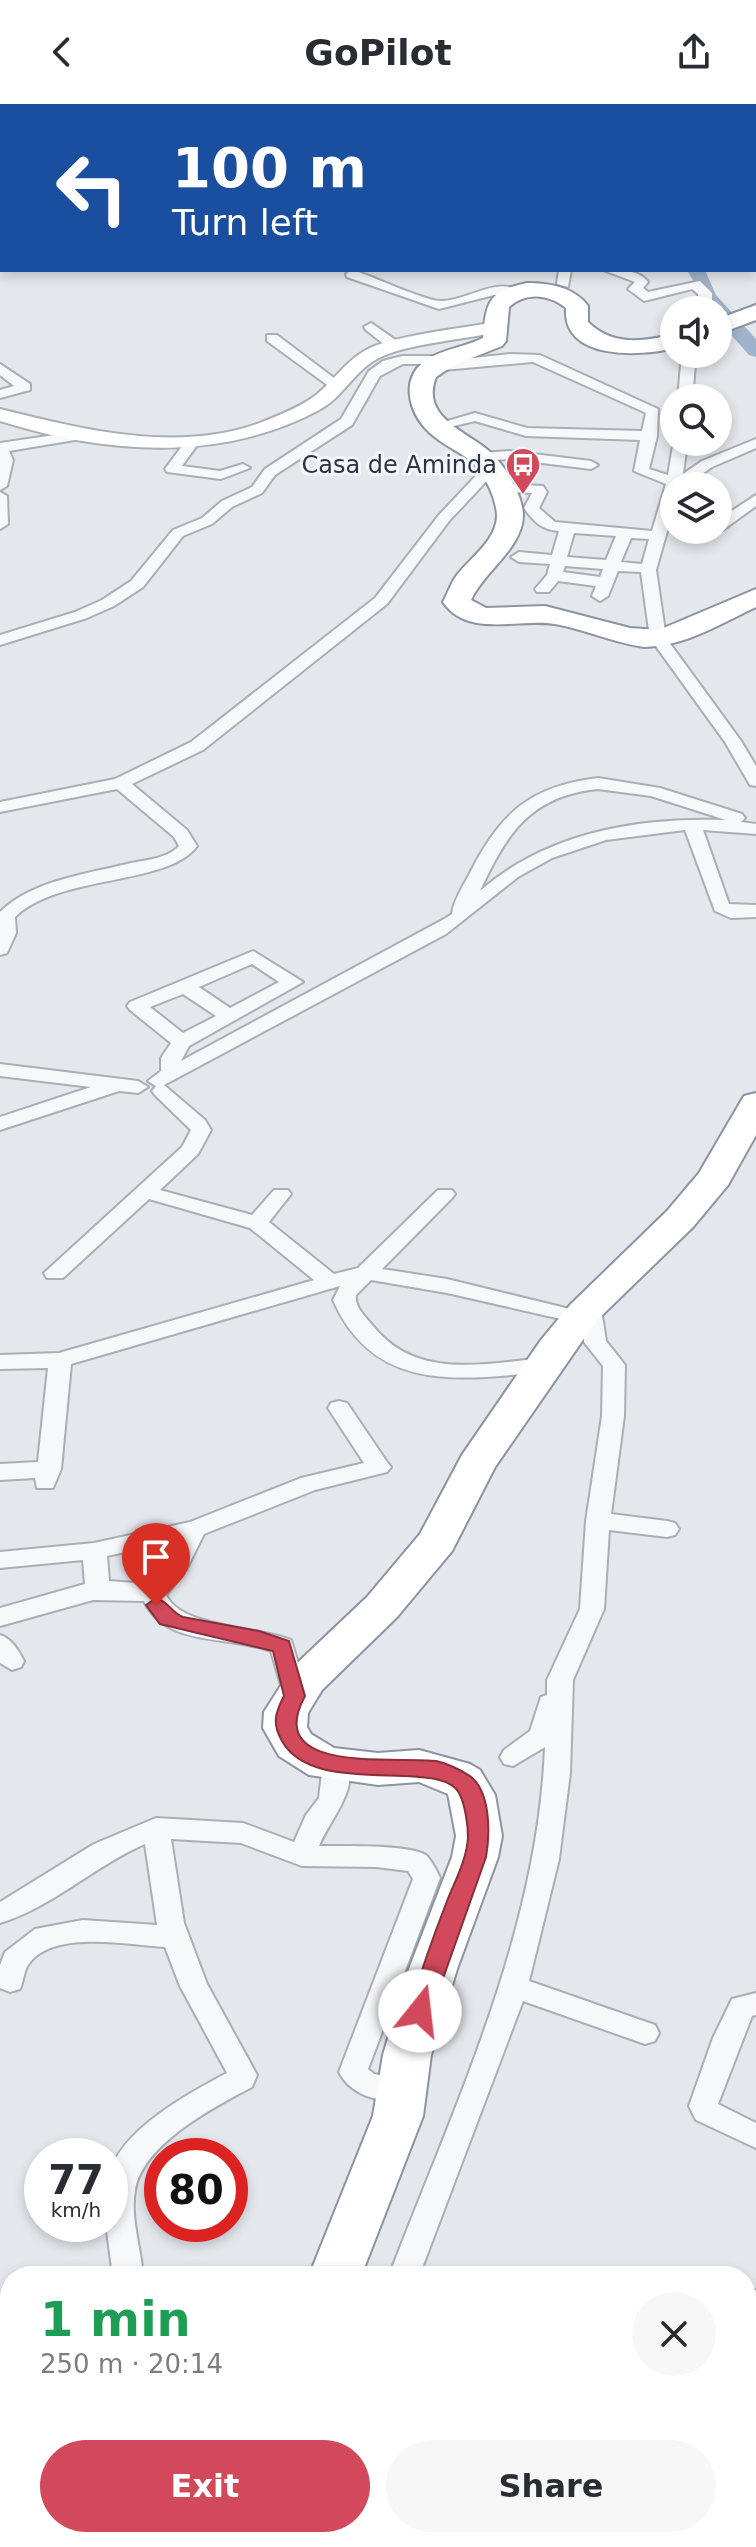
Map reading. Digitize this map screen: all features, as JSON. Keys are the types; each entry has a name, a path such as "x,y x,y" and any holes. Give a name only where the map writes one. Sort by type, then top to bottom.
{"highway":[{"path":"660,343 636,347 603,343 583,332 576,323 577,306 566,295 535,291 517,293 497,306 496,338 491,343 439,364 422,379 419,395 437,426 491,471 510,517 506,533 492,557 477,568 463,587 457,602 482,615 547,614 580,621 617,635 658,638 684,630 756,597"},
{"path":"339,2266 366,2190 398,2116 407,2055 433,1969 475,1857 479,1836 472,1795 464,1782 437,1769 419,1766 378,1769 312,1758 295,1745 285,1728 286,1712 307,1679 382,1607 437,1541 476,1464 581,1316 680,1219 715,1177 756,1103"}],"street":[{"path":"616,272 640,279 640,297"},
{"path":"352,274 439,305 494,291 517,293"},
{"path":"640,297 695,284 705,296"},
{"path":"640,297 660,304"},
{"path":"371,327 395,346"},
{"path":"0,415 88,434 215,441 259,430 312,407 329,396 335,384 370,355 395,346 496,327"},
{"path":"272,338 335,384"},
{"path":"0,640 81,615 108,603 137,584 178,533 207,521 227,504 257,490 270,472 347,422 374,374 388,364 402,360 439,364 535,358 647,408 653,412 642,472 660,480"},
{"path":"0,368 25,387 0,394"},
{"path":"437,426 475,417 526,432 650,436"},
{"path":"0,486 6,460 1,447 88,434"},
{"path":"193,441 172,469 221,475 243,468"},
{"path":"694,472 756,443"},
{"path":"0,807 120,783 197,746 357,622 394,587 444,518 509,455 591,465"},
{"path":"491,471 538,489 540,492 531,508 533,513 552,526 625,533 660,530"},
{"path":"0,496 0,524"},
{"path":"732,517 756,499"},
{"path":"554,569 568,528"},
{"path":"519,557 603,590 625,533"},
{"path":"660,536 648,570 658,638 733,741 756,781"},
{"path":"554,569 616,559 638,568"},
{"path":"456,921 504,828 536,799 567,786 608,782 642,788 756,827"},
{"path":"0,949 7,933 6,916 18,903 39,894 167,861 181,854 188,846 181,834 120,783"},
{"path":"692,824 721,907 731,912 756,911"},
{"path":"0,1124 143,1081 164,1082 456,921 517,870 545,855 585,840 620,832 692,824 756,827"},
{"path":"164,1082 171,1058 182,1042 293,982 253,957 137,1006 182,1042"},
{"path":"183,985 228,1015"},
{"path":"0,1070 129,1086"},
{"path":"55,1273 191,1150 201,1130 164,1082"},
{"path":"145,1192 257,1223 330,1282"},
{"path":"257,1223 281,1194"},
{"path":"445,1194 346,1293 344,1300 380,1348 402,1364 456,1371 546,1365"},
{"path":"0,1362 60,1360 367,1273 447,1286 594,1320 595,1342 614,1365 613,1416 598,1521 592,1609 560,1680 553,1688 542,1736 513,1757"},
{"path":"0,1472 47,1476 60,1360"},
{"path":"0,1560 94,1551 195,1529 294,1489 379,1467 339,1408"},
{"path":"598,1521 667,1529"},
{"path":"153,1594 178,1562 195,1529"},
{"path":"94,1551 98,1588"},
{"path":"0,1617 98,1588 129,1588 153,1594"},
{"path":"153,1594 159,1610 167,1619 259,1638 282,1646 295,1696"},
{"path":"408,2266 514,1987 546,1859 557,1773 560,1680"},
{"path":"302,1856 315,1822 332,1800 336,1764"},
{"path":"127,2266 119,2191 124,2174 148,2141 214,2094 242,2079 243,2075 194,1986 170,1923 156,1828"},
{"path":"0,1913 17,1907 116,1843 156,1828 243,1833 302,1856 416,1862 427,1878 353,2072 367,2085 404,2089"},
{"path":"10,1981 15,1960 45,1937 83,1931 176,1937"},
{"path":"514,1987 645,2033"},
{"path":"756,2004 742,2007 727,2038 703,2106 706,2112 756,2136"}],"waterway":[{"path":"697,272 706,287 707,296 756,351"}],"place":[{"name":"Casa de Aminda","path":"523,496"}],"route":[{"path":"156,1605 167,1619 180,1624 259,1638 282,1646 295,1696 286,1712 285,1728 295,1745 312,1758 325,1763 378,1769 419,1766 437,1769 464,1782 472,1795 479,1836 475,1857 460,1891 420,2011"}]}
